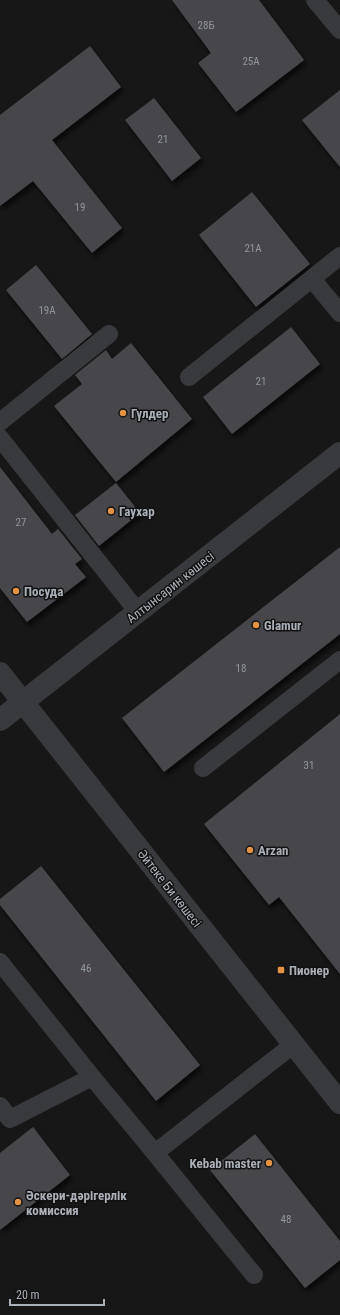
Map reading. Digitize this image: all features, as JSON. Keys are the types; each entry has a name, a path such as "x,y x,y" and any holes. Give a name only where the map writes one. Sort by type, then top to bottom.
{"street":[{"name":"Алтынсарин көшесі","path":"0,720 339,455"},
{"name":"Әйтеке Би көшесі","path":"0,673 340,1103"}],"lane":[{"path":"315,0 340,30"},
{"path":"189,377 340,256"},
{"path":"312,279 340,313"},
{"path":"0,422 109,334"},
{"path":"0,438 138,612"},
{"path":"203,768 340,660"},
{"path":"0,962 254,1275"},
{"path":"155,1153 294,1044"},
{"path":"0,1106 10,1119 92,1077"}],"building":[{"path":"172,0 259,0 304,60 236,112 198,63 211,53"},
{"path":"90,46 121,87 52,140 122,228 92,253 33,181 0,206 0,115"},
{"path":"340,90 340,167 302,120"},
{"path":"154,98 201,158 172,181 125,120"},
{"path":"252,192 310,264 256,307 199,235"},
{"path":"36,265 92,334 62,359 6,290"},
{"path":"291,327 320,364 232,434 203,397"},
{"name":"Гүлдер","path":"131,343 192,419 116,482 54,406 82,384 75,375 106,350 112,359"},
{"path":"0,467 52,534 58,529 82,559 75,564 86,577 27,622 0,588"},
{"name":"Гаухар","path":"116,483 140,513 99,546 75,515"},
{"path":"340,547 340,634 164,772 122,718"},
{"path":"340,714 340,974 279,897 269,905 204,824"},
{"path":"41,866 200,1065 156,1101 0,905 0,899"},
{"name":"Әскери-дәрігерлік комиссия","path":"33,1127 70,1175 0,1230 0,1153"},
{"path":"255,1134 340,1241 340,1260 305,1288 210,1170"}],"place":[{"name":"Гүлдер","path":"123,413"},
{"name":"Гаухар","path":"111,511"},
{"name":"Посуда","path":"16,591"},
{"name":"Glamur","path":"256,625"},
{"name":"Arzan","path":"250,850"},
{"name":"Пионер","path":"281,970"},
{"name":"Kebab master","path":"269,1163"},
{"name":"Әскери-дәрігерлік комиссия","path":"18,1202"}]}
